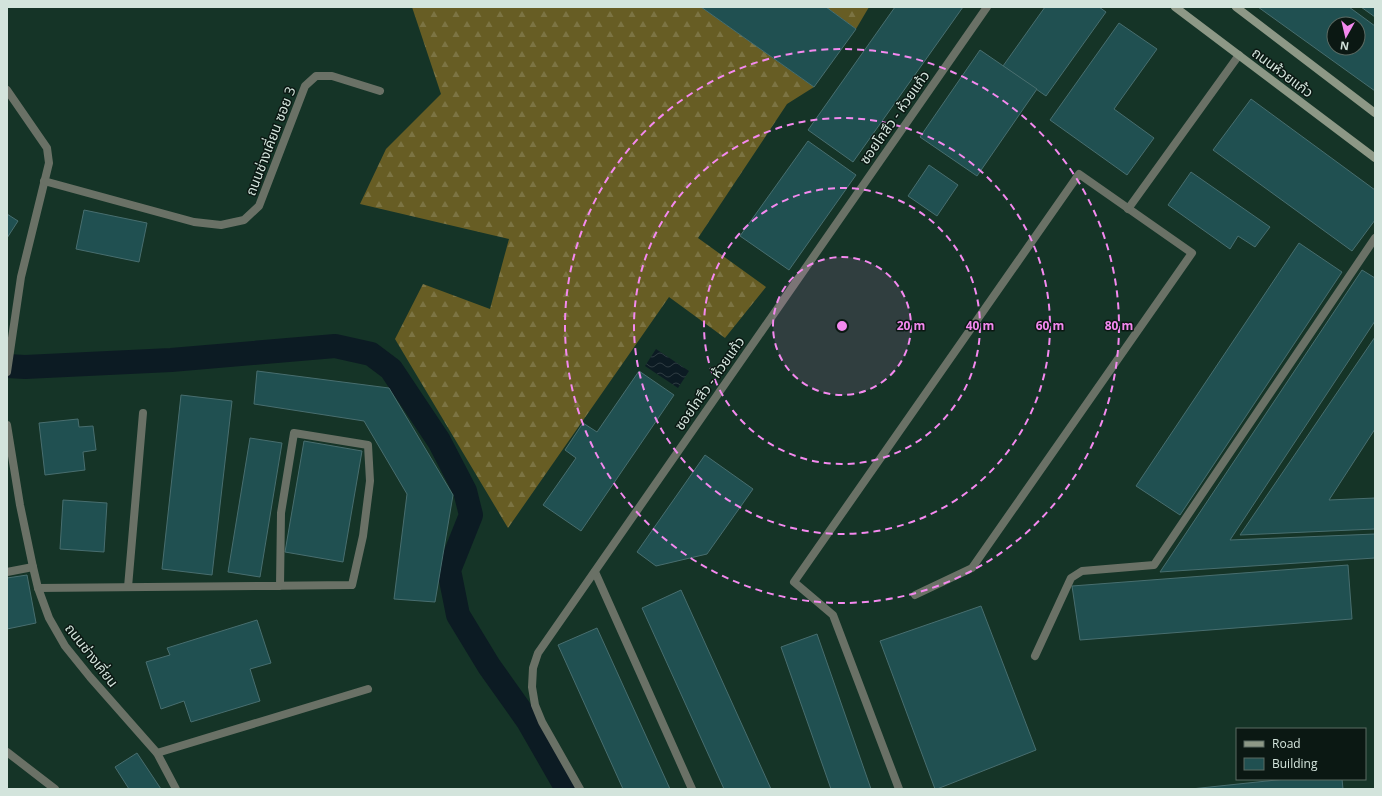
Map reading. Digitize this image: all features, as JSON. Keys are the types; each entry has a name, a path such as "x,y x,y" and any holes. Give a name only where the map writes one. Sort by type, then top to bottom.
{"main road":[{"name":"ถนนห้วยแก้ว","path":"1175,7 1375,158"},
{"name":"ถนนห้วยแก้ว","path":"1236,7 1375,113"}],"street":[{"name":"ซอยโกสึว - ห้วยแก้ว","path":"580,789 542,722 535,705 532,687 533,668 538,653 987,7"},
{"path":"1128,209 1238,55"},
{"name":"ถนนช่างเคี่ยน ซอย 3","path":"44,181 194,222 221,225 244,220 258,206 305,86 316,76 332,76 380,91"},
{"path":"7,90 47,148 49,163 21,277 7,372"},
{"path":"899,789 833,615 794,582 1079,174 1192,253 972,568 915,595"},
{"path":"1035,656 1071,578 1082,571 1154,565 1375,238"},
{"path":"128,587 143,412"},
{"name":"ถนนช่างเคี่ยน","path":"7,425 20,505 33,567 38,588 49,618 65,646 90,677 157,753 176,789"},
{"path":"38,588 280,586 352,585 363,536 370,481 368,445 294,433 281,513 280,586"},
{"path":"7,572 33,567"},
{"path":"595,572 692,789"},
{"path":"157,753 368,689"},
{"path":"7,752 55,789"}],"green space":[{"path":"412,7 701,7 814,87 787,104 698,238 766,287 725,338 669,297 508,528 395,339 423,284 490,309 509,239 360,204 386,149 441,94"},
{"path":"826,7 869,7 856,29"}],"water":[{"path":"656,349 689,371 678,388 645,366"}],"building":[{"path":"701,7 826,7 856,29 814,87"},
{"path":"895,7 963,7 853,162 808,130"},
{"path":"1045,7 1099,7 1106,12 1046,96 1003,66"},
{"path":"1258,7 1349,7 1361,16 1326,16 1326,56"},
{"path":"1361,7 1375,7 1375,17"},
{"path":"1366,19 1375,26 1375,91 1326,56 1366,56"},
{"path":"1119,23 1157,49 1114,109 1154,138 1127,175 1050,120"},
{"path":"980,50 1037,89 977,176 920,137"},
{"path":"1251,99 1375,190 1375,220 1352,251 1213,150"},
{"path":"808,141 856,175 789,270 740,236"},
{"path":"929,165 958,185 937,216 908,196"},
{"path":"1191,172 1270,227 1255,247 1238,236 1230,249 1168,205"},
{"path":"84,210 147,223 139,262 76,249"},
{"path":"7,214 18,221 7,238"},
{"path":"1299,243 1342,272 1180,515 1136,486"},
{"path":"1362,270 1375,278 1375,321 1230,540 1375,534 1375,558 1160,572"},
{"path":"1375,337 1375,429 1329,500 1375,498 1375,529 1240,535"},
{"path":"257,371 389,388 453,495 435,602 394,599 407,494 364,421 254,404"},
{"path":"639,371 674,395 581,531 543,505 576,458 565,450 583,423 597,432"},
{"path":"181,395 232,401 212,575 162,569"},
{"path":"78,419 79,427 93,426 96,450 83,452 85,470 45,475 39,423"},
{"path":"250,438 282,443 260,577 228,572"},
{"path":"304,441 362,451 343,562 285,552"},
{"path":"705,455 753,489 707,554 656,566 637,552"},
{"path":"63,500 107,503 104,552 60,549"},
{"path":"1348,565 1352,619 1080,640 1072,586"},
{"path":"27,575 36,623 7,629 7,578"},
{"path":"681,590 771,789 724,789 642,608"},
{"path":"981,606 1036,750 935,789 880,641"},
{"path":"257,620 271,663 250,669 260,701 191,722 184,701 161,709 146,662 170,655 167,648"},
{"path":"597,628 670,789 623,789 558,645"},
{"path":"817,634 871,789 831,789 781,647"},
{"path":"137,753 161,789 129,789 115,767"},
{"path":"1276,780 1342,780 1343,789 1191,789"}],"waterway":[{"path":"7,366 25,367 171,360 335,346 371,354 391,369 439,441 465,491 471,515 449,570 458,615 489,666 528,721 567,789"}]}
